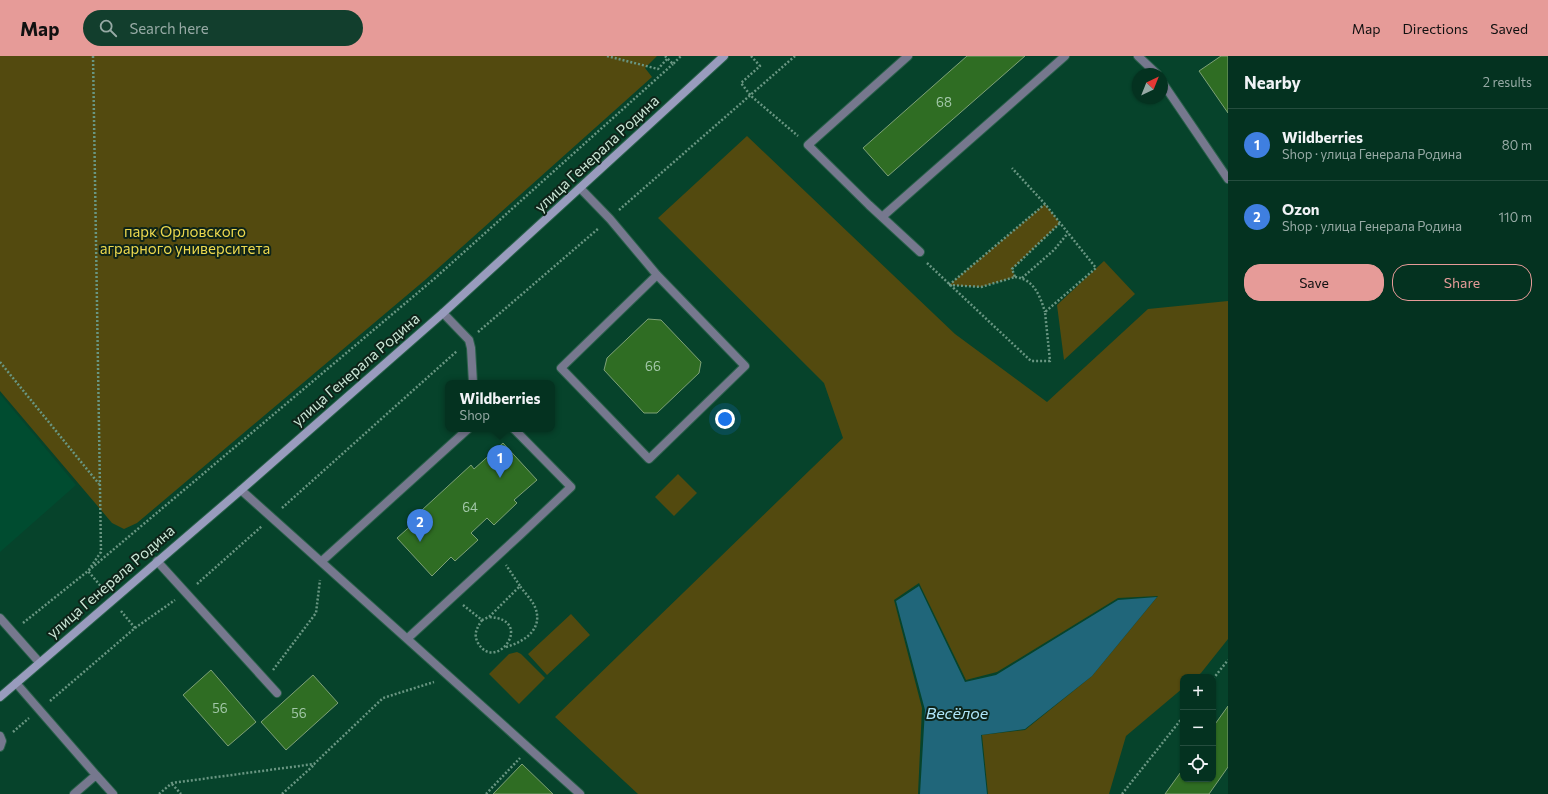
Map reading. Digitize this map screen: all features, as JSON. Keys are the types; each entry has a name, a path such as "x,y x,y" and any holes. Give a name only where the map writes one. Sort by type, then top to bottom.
{"main road":[{"name":"улица Генерала Родина","path":"0,697 241,490 443,313 724,56"}],"lane":[{"path":"908,56 808,145 920,252"},
{"path":"882,216 1065,56"},
{"path":"1138,56 1151,68"},
{"path":"1168,91 1228,179"},
{"path":"580,188 610,219 657,275 745,366 649,459 561,368 657,275"},
{"path":"443,313 469,340 471,348 473,380"},
{"path":"322,561 465,432"},
{"path":"408,638 571,486 517,432"},
{"path":"241,490 408,638 580,794"},
{"path":"157,561 277,693"},
{"path":"0,618 39,662"},
{"path":"16,683 113,794"},
{"path":"74,794 96,775"}],"path":[{"path":"88,571 101,552 93,56"},
{"path":"607,56 658,69 666,57 673,64"},
{"path":"12,632 88,571 434,279 681,56"},
{"path":"751,56 760,66 741,83 751,96 808,145"},
{"path":"1,741 40,710 135,628 186,593 469,340 610,219 795,56"},
{"path":"1012,168 1045,204 1096,268 1045,312"},
{"path":"949,285 1045,204"},
{"path":"1015,277 1012,269 1060,223"},
{"path":"1022,278 1054,250 1068,233"},
{"path":"920,252 931,268 949,285 1031,361 1050,361 1045,312 1039,294 1034,286 1022,278 1015,277 981,287 949,285"},
{"path":"0,362 100,485"},
{"path":"499,554 535,606 536,620 531,634 520,643 506,647 497,652 488,651 480,646 476,638 476,629 482,620 489,616 520,586"},
{"path":"266,682 316,613 322,561"},
{"path":"452,596 482,620"},
{"path":"489,616 498,617 506,622 510,630 510,639 506,647"},
{"path":"1216,675 1228,660"},
{"path":"282,794 383,698 451,677"},
{"path":"1122,794 1180,720"},
{"path":"486,794 530,748"},
{"path":"159,794 172,783 314,764"},
{"path":"172,783 181,794"}],"shaded area":[{"path":"0,394 76,485 0,552"}],"green space":[{"name":"парк Орловского аграрного университета","path":"0,56 657,56 645,68 652,77 425,280 137,523 124,529 112,523 0,391"},
{"path":"747,136 955,334 1047,402 1148,309 1228,301 1228,639 1200,674 1180,674 1180,691 1126,736 1109,794 988,794 982,735 1025,730 1092,676 1158,596 1118,598 997,672 966,680 919,583 894,600 922,708 918,794 638,794 555,717 843,438 824,383 658,218"},
{"path":"1045,204 1060,223 1012,269 1015,277 981,287 949,285"},
{"path":"1104,261 1135,294 1064,360 1057,305"},
{"path":"678,474 697,493 674,516 655,497"},
{"path":"571,614 590,635 547,675 528,654"},
{"path":"517,652 521,654 545,678 519,704 489,674 509,654"}],"water":[{"name":"Весёлое","path":"919,586 965,682 996,675 1118,600 1157,597 1092,676 1025,729 981,735 987,794 920,794 925,710 896,601"}],"building":[{"path":"967,56 1025,56 888,176 863,148"},
{"path":"1221,56 1228,56 1228,113 1199,71"},
{"path":"648,319 661,320 701,362 699,373 657,413 644,413 604,370 607,358"},
{"path":"503,443 537,480 514,500 517,503 494,525 487,518 471,533 478,540 455,561 451,557 432,576 397,538 425,513 422,510 471,465 474,469"},
{"path":"211,670 256,722 228,746 183,695"},
{"path":"313,675 338,703 286,750 261,722"},
{"path":"1228,706 1228,767 1209,794 1165,794 1180,773 1180,782 1216,782 1216,723"},
{"path":"522,764 553,794 493,794"}],"place":[{"name":"Wildberries","path":"500,478"},
{"name":"Ozon","path":"420,542"}]}
